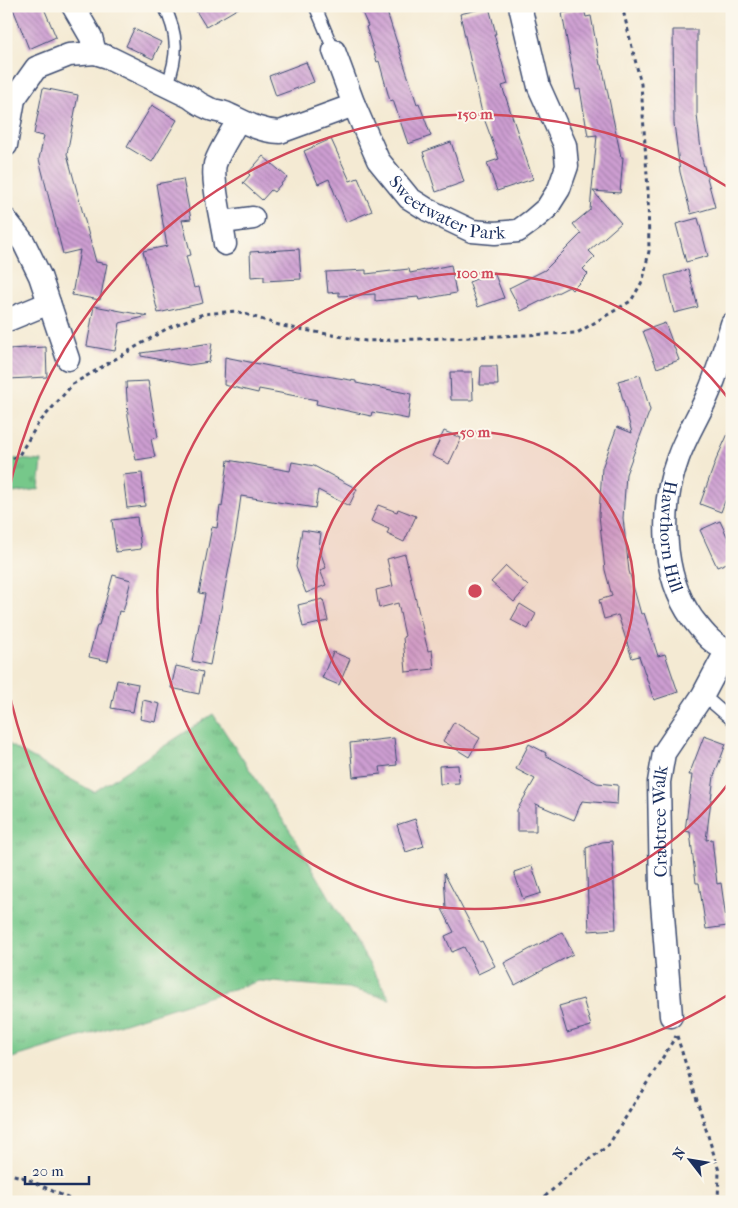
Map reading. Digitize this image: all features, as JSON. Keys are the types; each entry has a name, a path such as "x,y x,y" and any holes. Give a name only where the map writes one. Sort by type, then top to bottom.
{"street":[{"path":"73,6 91,37 95,53"},
{"name":"Sweetwater Park","path":"334,52 354,106 378,160 409,198 428,210 472,231 518,231 548,208 559,189 567,166 565,145 539,87 520,6"},
{"path":"6,145 10,98 36,68 69,55 95,53 108,57 190,97 211,110 222,112 257,129 280,132 354,106"},
{"path":"226,244 216,196 215,166 238,120"},
{"path":"222,222 253,218"},
{"path":"6,220 24,243 40,276 68,359"},
{"path":"10,319 49,304"},
{"name":"Hawthorn Hill","path":"729,650 705,636 685,608 671,575 667,534 668,492 678,457 709,391 732,324"},
{"name":"Crabtree Walk","path":"674,1025 661,890 659,782 664,753 703,695 729,650"}],"lane":[{"path":"164,6 175,33 176,57 167,86"},
{"name":"Sweetwater Park","path":"314,6 334,52"},
{"path":"703,695 732,720"}],"path":[{"path":"6,463 19,455 38,424 73,384 168,328 203,314 236,311 282,326 366,342 576,332 631,301 644,280 649,251 648,190 641,84 622,6"},
{"path":"539,1202 573,1171 608,1146 674,1025"},
{"path":"674,1025 719,1171 718,1202"},
{"path":"6,1173 25,1178 76,1202"}],"green space":[{"path":"6,458 42,461 39,489 6,494"},
{"path":"213,714 294,837 390,999 348,988 259,981 6,1060 6,742 94,792"}],"building":[{"path":"12,6 43,6 56,37 29,49"},
{"path":"193,6 242,6 206,27"},
{"path":"359,6 385,6 417,104 419,103 431,136 408,144 393,100 390,101 379,61 377,62 366,27 368,26"},
{"path":"489,7 496,34 494,34 508,84 502,86 533,179 497,191 487,163 499,159 482,113 460,14"},
{"path":"584,9 586,17 591,16 600,65 602,65 621,157 623,157 620,193 593,191 621,223 589,251 595,257 583,269 588,274 572,290 569,287 521,311 509,288 545,270 581,234 573,224 590,210 597,135 588,136 580,89 576,90 562,13"},
{"path":"134,29 161,42 153,59 126,46"},
{"path":"673,30 697,30 697,115 702,159 715,207 691,214 680,172 674,123"},
{"path":"306,62 314,82 276,96 269,76"},
{"path":"43,88 78,95 67,154 96,262 107,264 100,300 72,295 80,250 63,254 39,159 44,136 34,134"},
{"path":"152,105 177,120 152,162 127,147"},
{"path":"331,139 350,181 358,178 372,211 346,222 329,179 318,184 304,151"},
{"path":"451,142 464,182 436,192 423,152"},
{"path":"263,156 287,177 274,192 271,190 262,200 243,183 250,175 248,173"},
{"path":"183,179 191,219 182,220 191,255 186,256 194,288 199,287 203,303 158,313 143,251 167,246 156,184"},
{"path":"698,218 708,256 686,262 676,224"},
{"path":"299,249 301,279 264,281 264,276 251,277 250,252"},
{"path":"451,265 456,293 419,300 418,297 375,301 375,294 339,296 339,292 328,293 326,272 366,270 366,274 409,269 410,273"},
{"path":"688,270 698,307 674,313 665,276"},
{"path":"494,272 504,298 478,307 469,282"},
{"path":"94,306 148,316 120,323 115,351 87,346"},
{"path":"665,323 679,360 657,368 643,331"},
{"path":"212,343 209,362 189,365 141,356 141,353"},
{"path":"46,347 47,377 9,379 8,349"},
{"path":"225,357 356,381 356,383 411,394 408,419 372,412 371,416 316,404 317,400 259,389 258,393 224,385"},
{"path":"481,366 497,366 498,385 480,385"},
{"path":"450,372 472,372 473,400 451,400"},
{"path":"640,375 650,410 626,474 623,518 629,571 641,614 644,613 658,656 665,654 678,692 654,700 639,656 632,658 618,615 604,619 599,600 612,596 605,570 599,515 602,468 617,427 632,433 618,381"},
{"path":"148,381 158,437 151,439 155,457 136,460 128,416 126,382"},
{"path":"732,425 732,482 721,512 700,504 716,460"},
{"path":"444,431 461,438 449,464 432,456"},
{"path":"228,460 290,471 292,462 314,466 357,489 349,506 318,490 315,508 241,496 236,532 210,665 192,661 205,594 199,593 212,527 217,528 220,506 222,507"},
{"path":"142,473 145,506 127,508 123,475"},
{"path":"378,505 397,512 398,509 416,516 404,542 387,534 389,529 371,521"},
{"path":"137,517 141,549 116,552 112,520"},
{"path":"720,521 732,547 732,561 717,567 700,530"},
{"path":"302,530 321,533 319,548 326,568 320,570 326,585 306,593 296,567"},
{"path":"405,554 428,651 432,650 434,669 406,672 403,637 405,636 398,603 379,608 376,590 393,586 387,559"},
{"path":"506,566 528,586 514,602 491,582"},
{"path":"113,575 131,580 123,612 119,611 108,661 89,657"},
{"path":"323,599 328,621 303,627 298,605"},
{"path":"520,604 536,614 528,629 511,620"},
{"path":"333,652 350,659 339,685 322,678"},
{"path":"176,666 203,672 199,694 171,688"},
{"path":"117,680 138,684 133,712 111,708"},
{"path":"143,700 160,704 156,722 140,719"},
{"path":"454,722 480,738 469,757 443,741"},
{"path":"704,736 726,744 714,776 706,840 712,839 717,884 721,883 727,926 706,929 699,883 696,883 690,832 685,831 692,775 689,775"},
{"path":"394,738 397,765 380,767 381,774 353,777 350,743"},
{"path":"529,744 546,753 545,755 597,783 618,785 617,804 582,801 574,820 536,804 536,831 517,831 517,810 535,779 516,769"},
{"path":"458,765 459,783 440,784 439,766"},
{"path":"415,819 424,846 406,852 397,825"},
{"path":"612,841 616,929 589,931 586,848 602,842"},
{"path":"532,866 541,893 523,899 514,872"},
{"path":"444,873 480,942 482,941 495,966 478,974 464,947 452,952 445,936 454,932 442,909 446,909"},
{"path":"562,932 573,954 515,985 504,963"},
{"path":"583,999 591,1026 567,1033 559,1006"}]}
